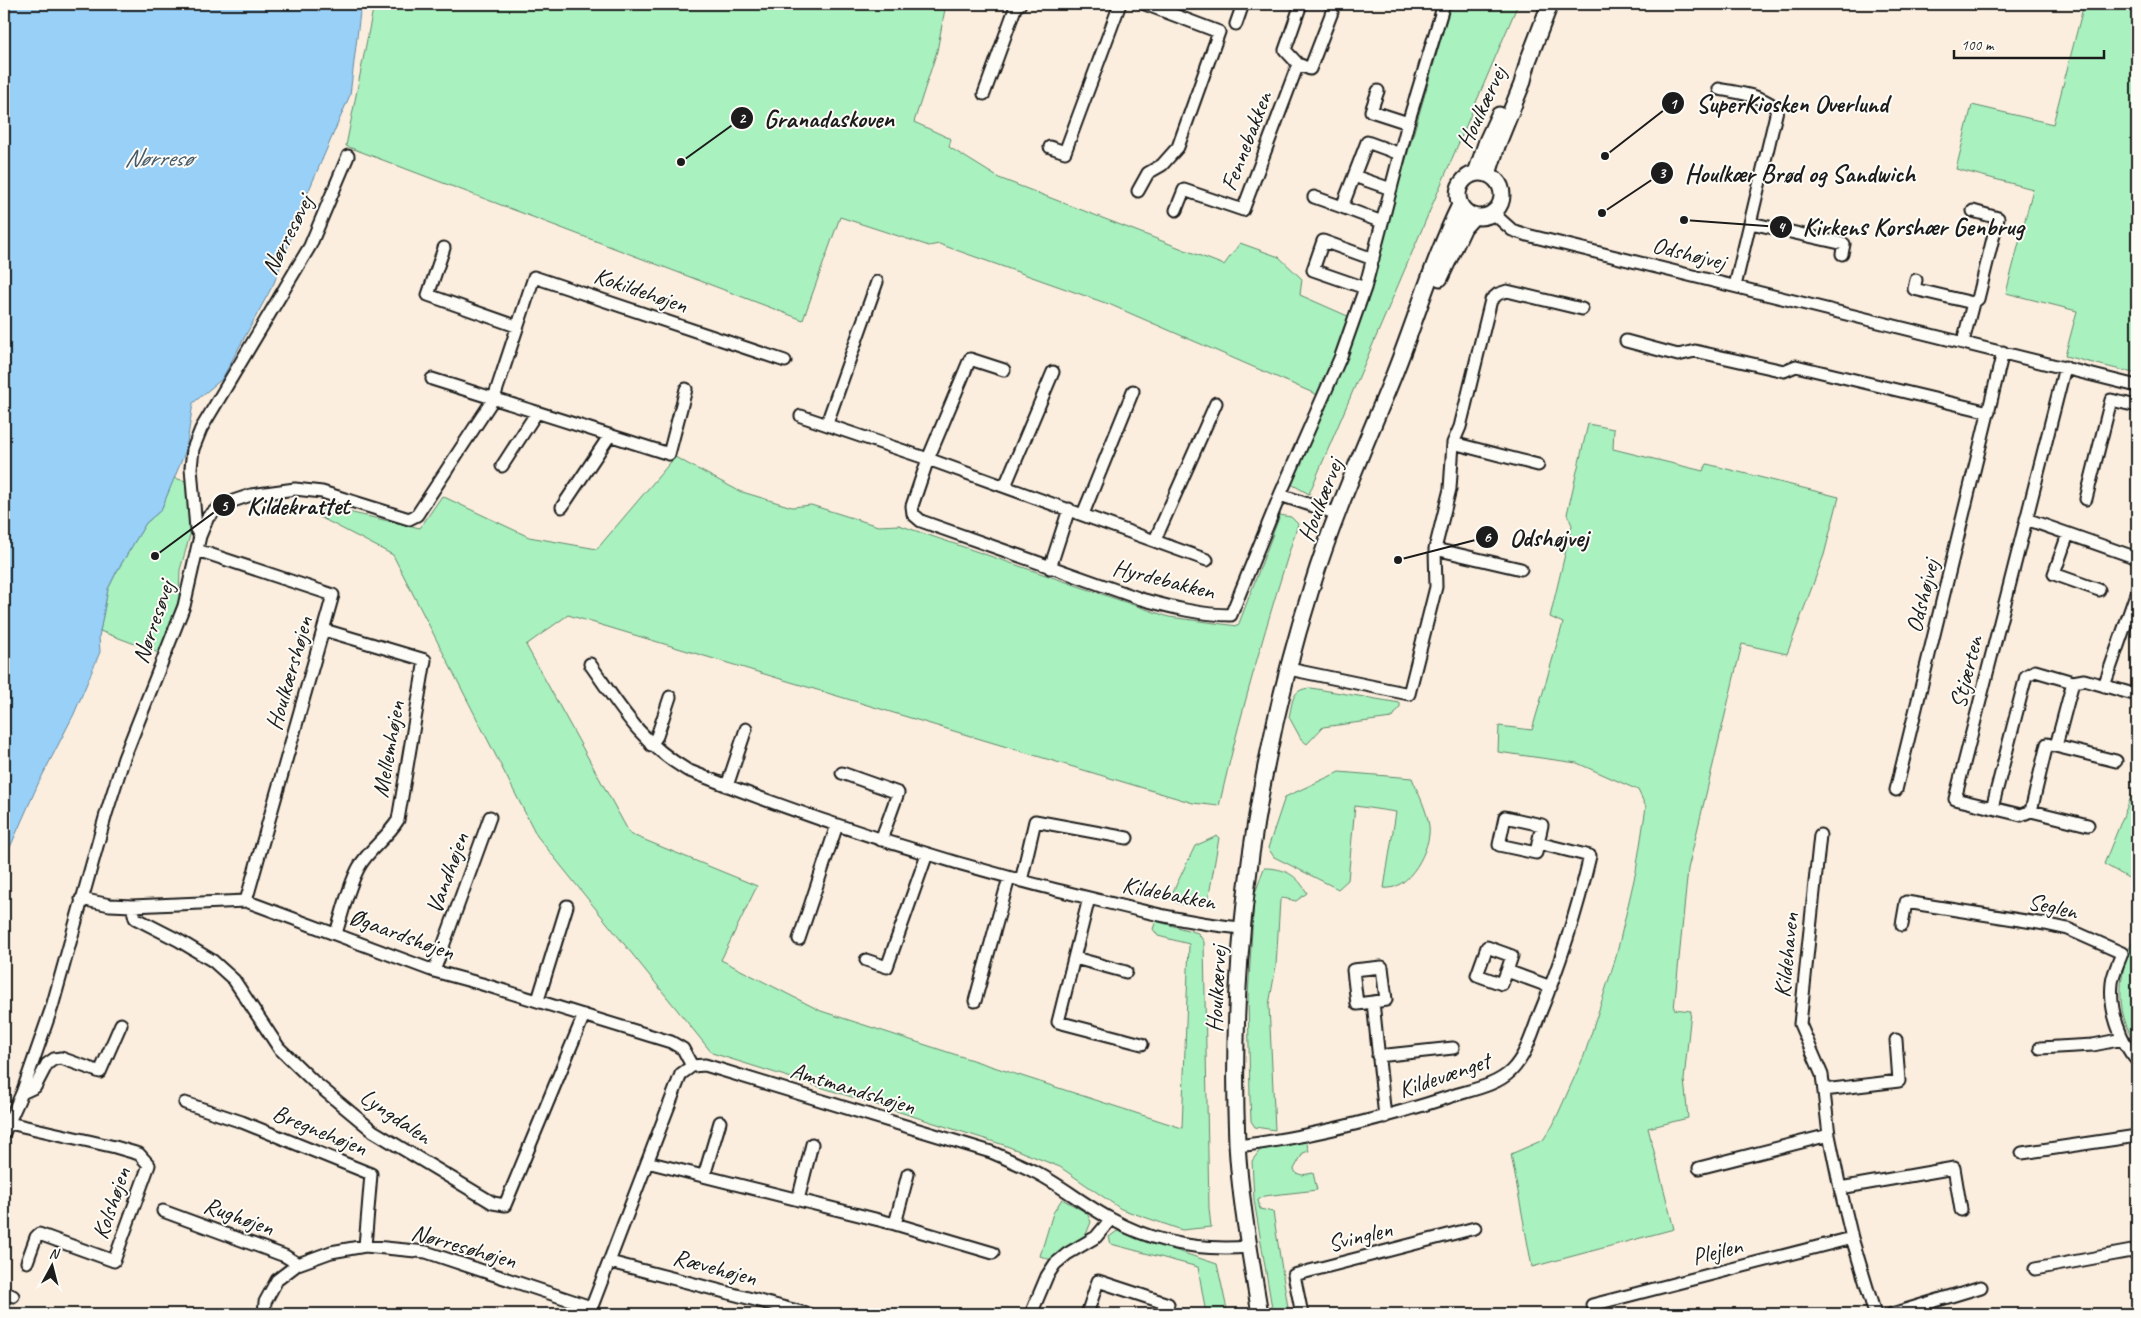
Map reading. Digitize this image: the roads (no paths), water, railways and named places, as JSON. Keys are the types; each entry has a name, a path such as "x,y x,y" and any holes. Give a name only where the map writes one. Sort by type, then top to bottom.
{"street":[{"path":"984,94 1016,6 1020,4"},
{"path":"1050,147 1066,152 1120,4"},
{"path":"1138,191 1148,173 1162,165 1178,147 1219,32 1176,9 1145,4"},
{"path":"1236,24 1243,4"},
{"path":"1301,4 1285,50 1298,64 1310,69 1332,12"},
{"path":"1372,259 1323,241 1313,270 1365,288 1408,123 1444,4"},
{"name":"Houlkærvej","path":"1482,173 1496,146 1522,84 1528,61 1550,4"},
{"name":"Fennebakken","path":"1176,210 1184,190 1243,210 1298,64"},
{"name":"Odshøjvej","path":"1719,89 1772,103 1777,110 1736,286"},
{"path":"1378,91 1371,111 1408,123"},
{"path":"1342,207 1367,142 1400,154"},
{"name":"Nørresøvej","path":"6,1128 22,1093 52,1007 124,758 184,606 200,536 196,529 191,468 193,448 201,429 310,246 348,156"},
{"path":"1482,173 1500,184 1503,195 1498,208 1493,214 1480,217 1464,210 1460,205 1458,195 1460,185 1467,177 1482,173"},
{"path":"1354,176 1391,188"},
{"path":"1314,197 1382,222"},
{"name":"Houlkærvej","path":"1260,1314 1249,1247 1238,1146 1236,1010 1242,928 1252,841 1266,758 1312,586 1338,514 1404,350 1418,307 1460,205"},
{"path":"1963,342 1972,303 1978,299 1998,218 1972,212"},
{"name":"Odshøjvej","path":"1493,214 1512,230 1527,235 2137,386"},
{"name":"Houlkærvej","path":"1404,350 1431,298 1464,226 1474,216"},
{"name":"Odshøjvej","path":"1751,223 1844,244 1842,254"},
{"path":"444,248 428,294 516,326"},
{"name":"Kokildehøjen","path":"200,536 208,517 227,503 251,495 295,489 322,492 410,519 418,515 494,398 516,326 534,277 784,361"},
{"path":"1916,280 1914,289 1972,303"},
{"path":"827,423 877,282"},
{"name":"Hyrdebakken","path":"1004,370 970,358 928,459 912,506 917,518 1050,568 1155,603 1216,615 1231,615 1280,495 1342,356 1365,288"},
{"path":"1289,669 1409,694 1436,587 1435,549 1450,489 1453,443 1460,427 1491,300 1498,294 1507,291 1582,309"},
{"path":"1626,341 1678,356 1695,351 1784,371 1796,366 1989,412"},
{"name":"Odshøjvej","path":"1896,790 2003,352"},
{"name":"Stjærten","path":"2066,368 1955,799 2022,816 2031,811 2088,825"},
{"path":"1005,486 1053,372"},
{"path":"432,380 669,454 686,389"},
{"path":"1083,514 1133,391"},
{"path":"2086,499 2112,400 2137,406"},
{"name":"Hyrdebakken","path":"1155,540 1216,404"},
{"path":"502,466 538,412"},
{"name":"Hyrdebakken","path":"800,416 827,423 1208,560"},
{"path":"562,507 610,435"},
{"path":"1453,443 1538,465"},
{"path":"1280,495 1338,514"},
{"path":"1050,568 1069,509"},
{"path":"2026,519 2137,558"},
{"path":"2068,534 2054,574 2099,590"},
{"path":"1435,549 1521,570"},
{"name":"Houlkærshøjen","path":"197,550 333,595 246,901"},
{"path":"2104,686 2136,597"},
{"name":"Mellemhøjen","path":"324,630 425,660 398,820 390,832 371,851 358,868 336,933"},
{"name":"Kildebakken","path":"590,664 630,721 651,745 687,770 881,840 1008,878 1169,918 1242,928"},
{"path":"1992,808 2026,676 2035,671 2073,682 2084,680 2137,695"},
{"path":"2056,746 2073,682"},
{"path":"651,745 657,736 670,697"},
{"path":"727,786 746,729"},
{"path":"2031,811 2047,744 2116,761"},
{"path":"842,773 898,793 881,840"},
{"name":"Vandhøjen","path":"434,971 490,817"},
{"name":"Kildebakken","path":"1021,881 1035,821 1127,838"},
{"path":"799,939 837,825"},
{"name":"Kildehaven","path":"1820,835 1800,1024 1822,1076 1824,1090"},
{"name":"Kildevænget","path":"1238,1146 1286,1140 1385,1117 1492,1084 1506,1075 1524,1055 1551,987 1577,910 1590,856 1538,844"},
{"path":"866,960 887,966 927,854"},
{"path":"975,1000 1008,878"},
{"name":"Kildebakken","path":"1089,898 1058,1022 1142,1044"},
{"name":"Øgaardshøjen","path":"82,899 110,905 132,906 246,901 434,971 538,1000 671,1042 683,1050 692,1066"},
{"name":"Seglen","path":"1902,925 1906,902 2068,929 2122,952 2112,982 2116,1022 2123,1039 2137,1061"},
{"name":"Lyngdalen","path":"132,906 136,918 192,948 213,962 234,980 279,1048 313,1082 373,1131 494,1203 505,1205 584,1014"},
{"path":"538,1000 566,906"},
{"path":"1074,958 1126,972"},
{"path":"1507,971 1551,987"},
{"name":"Kildevænget","path":"1373,1002 1385,1117"},
{"name":"Nørresøvej","path":"22,1093 36,1087 47,1064 54,1059 61,1058 100,1072 121,1024"},
{"path":"2040,1048 2093,1045 2123,1039"},
{"path":"1875,1314 1852,1238 1840,1188 1829,1135 1824,1090 1899,1080 1896,1040"},
{"name":"Kildevænget","path":"1378,1056 1453,1048"},
{"name":"Amtmandshøjen","path":"692,1066 705,1065 990,1152 1034,1171 1111,1219 1140,1233 1171,1243 1226,1249 1249,1247"},
{"path":"590,1311 682,1074 692,1066"},
{"name":"Bregnehøjen","path":"185,1102 242,1122 370,1174 365,1246"},
{"path":"704,1176 720,1122"},
{"name":"Kolshøjen","path":"6,1128 116,1146 139,1154 149,1165 114,1261 39,1234 36,1237 27,1262"},
{"path":"1700,1168 1829,1135"},
{"path":"2022,1153 2137,1136"},
{"path":"798,1200 812,1144"},
{"path":"647,1162 895,1224 993,1253"},
{"path":"1840,1188 1954,1168 1961,1210"},
{"path":"895,1224 908,1174"},
{"name":"Rughøjen","path":"163,1211 285,1256 298,1264"},
{"path":"1044,1314 1032,1312 1047,1276 1055,1264 1067,1254 1096,1237 1111,1219"},
{"name":"Svinglen","path":"1302,1314 1294,1275 1475,1228"},
{"name":"Plejlen","path":"1592,1305 1852,1238"},
{"name":"Nørresøhøjen","path":"264,1314 266,1302 277,1280 298,1264 331,1252 365,1246 426,1252 590,1311"},
{"path":"2035,1269 2137,1250"},
{"name":"Rævehøjen","path":"610,1262 809,1314"},
{"path":"1087,1314 1098,1281 1168,1304"},
{"path":"1892,1314 1981,1287"}],"water":[{"name":"Nørresø","path":"4,4 361,4 350,95 309,190 274,283 222,379 193,403 186,450 161,510 146,523 108,589 99,637 100,652 74,714 38,784 4,861"}],"place":[{"name":"SuperKiosken Overlund","path":"1605,156"},
{"name":"Granadaskoven","path":"681,162"},
{"name":"Houlkær Brød og Sandwich","path":"1602,213"},
{"name":"Kirkens Korshær Genbrug","path":"1684,220"},
{"name":"Kildekrattet","path":"155,556"},
{"name":"Odshøjvej","path":"1398,560"}]}
